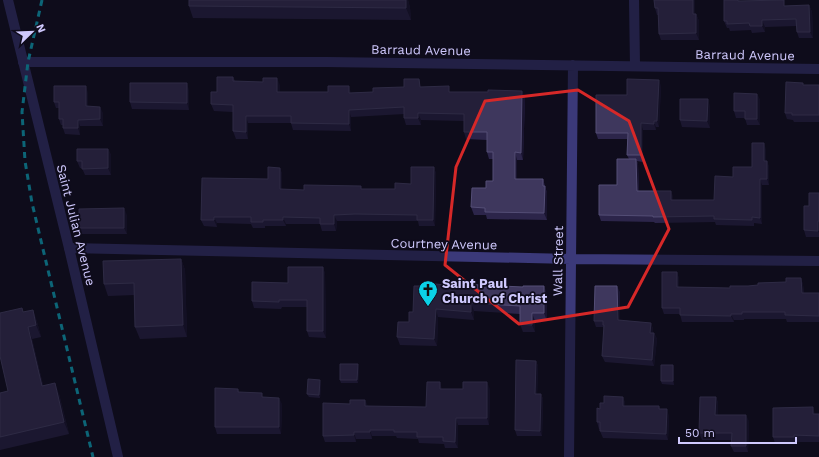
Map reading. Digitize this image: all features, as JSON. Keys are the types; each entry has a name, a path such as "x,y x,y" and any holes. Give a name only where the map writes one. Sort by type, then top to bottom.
{"street":[{"name":"Saint Julian Avenue","path":"8,0 69,248 118,457"},
{"path":"634,0 635,66"},
{"name":"Barraud Avenue","path":"23,62 327,62 819,69"},
{"name":"Wall Street","path":"569,457 573,65"},
{"name":"Courtney Avenue","path":"69,248 572,260 819,261"}],"highlighted area":[{"path":"578,90 629,121 669,229 628,307 519,324 445,265 456,167 485,101"}],"building":[{"path":"189,0 406,0 406,8 189,6"},
{"path":"654,0 693,0 693,14 696,14 696,33 659,34 658,8 655,8"},
{"path":"724,0 784,0 784,6 809,5 810,32 797,32 796,19 762,20 762,26 750,26 749,23 727,24 727,21 724,21"},
{"path":"217,77 233,77 233,81 263,82 263,78 277,78 277,92 328,92 328,86 349,86 349,93 373,92 373,88 404,87 404,79 419,79 420,87 449,86 449,92 488,92 488,90 522,91 521,153 515,152 515,179 543,179 543,186 545,186 544,213 485,212 485,208 471,207 472,188 486,188 486,181 493,181 493,152 487,152 487,132 464,132 464,114 418,113 418,118 404,118 404,107 349,110 349,124 291,123 291,116 246,116 246,132 233,131 233,105 211,104 211,92 217,92"},
{"path":"627,79 659,80 657,121 654,121 654,124 641,123 641,155 627,155 628,133 596,133 596,95 627,95"},
{"path":"786,82 803,83 803,85 819,85 819,115 792,115 792,113 785,113"},
{"path":"130,83 187,83 187,103 130,102"},
{"path":"54,86 86,86 86,106 100,107 100,119 78,120 78,128 63,128 63,119 59,119 59,102 54,102"},
{"path":"734,93 757,94 757,119 745,119 745,111 734,111"},
{"path":"680,99 708,99 707,121 680,120"},
{"path":"752,143 764,143 764,161 767,161 767,179 760,179 760,218 752,217 752,220 714,219 714,216 653,217 599,215 599,185 617,185 617,159 636,159 637,191 671,191 671,200 714,200 715,176 733,177 733,167 752,167"},
{"path":"77,149 108,149 108,168 82,169 82,161 77,161"},
{"path":"268,167 280,168 280,189 304,190 304,185 361,186 361,189 395,189 395,183 411,184 411,167 434,167 433,220 417,220 417,215 355,214 334,215 334,224 320,224 320,218 283,217 283,220 263,220 263,222 251,222 251,217 214,217 214,220 201,220 202,178 268,179"},
{"path":"809,193 819,193 818,231 804,230 804,206 809,206"},
{"path":"124,208 124,228 79,228 79,209"},
{"path":"181,259 183,325 135,327 134,283 104,284 103,261"},
{"path":"288,267 323,267 323,331 307,331 307,300 279,300 279,302 252,301 252,282 288,283"},
{"path":"662,272 677,272 677,287 730,288 730,286 758,285 758,283 786,282 786,278 801,278 802,293 819,293 819,316 785,315 785,312 742,312 742,314 731,314 731,316 680,315 680,308 662,308"},
{"path":"423,283 459,286 459,284 523,287 544,286 544,313 532,313 532,325 520,324 520,306 471,303 471,312 436,309 434,339 397,337 398,322 409,322 409,312 413,312 414,286 422,286"},
{"path":"595,286 617,286 618,320 651,323 650,333 654,333 652,360 602,356 604,325 603,321 594,321"},
{"path":"22,308 23,312 33,310 36,325 28,327 42,386 55,383 64,422 0,437 0,393 8,391 0,356 0,313"},
{"path":"516,360 536,361 535,394 541,394 540,431 515,430"},
{"path":"340,364 358,364 357,380 340,380"},
{"path":"661,365 673,365 673,381 661,381"},
{"path":"308,379 320,380 319,395 307,394"},
{"path":"427,382 440,382 440,389 463,389 463,382 487,382 487,418 456,418 455,442 443,441 443,437 417,437 417,432 394,432 394,430 370,430 370,432 354,432 354,435 323,436 323,403 350,404 350,400 365,400 365,406 426,407"},
{"path":"215,388 238,389 238,392 262,393 262,397 279,398 279,427 215,427"},
{"path":"604,396 623,397 623,406 659,406 659,409 667,409 666,434 600,431 600,422 597,422 597,408 600,409 600,403 604,403"},
{"path":"700,397 716,397 715,415 746,415 746,446 731,446 732,433 699,433"},
{"path":"813,407 813,414 819,414 819,436 794,435 794,437 773,437 773,408"}],"railway":[{"path":"42,0 28,62 22,112 25,161 32,203 93,457"}],"place":[{"name":"Saint Paul Church of Christ","path":"428,307"}]}
